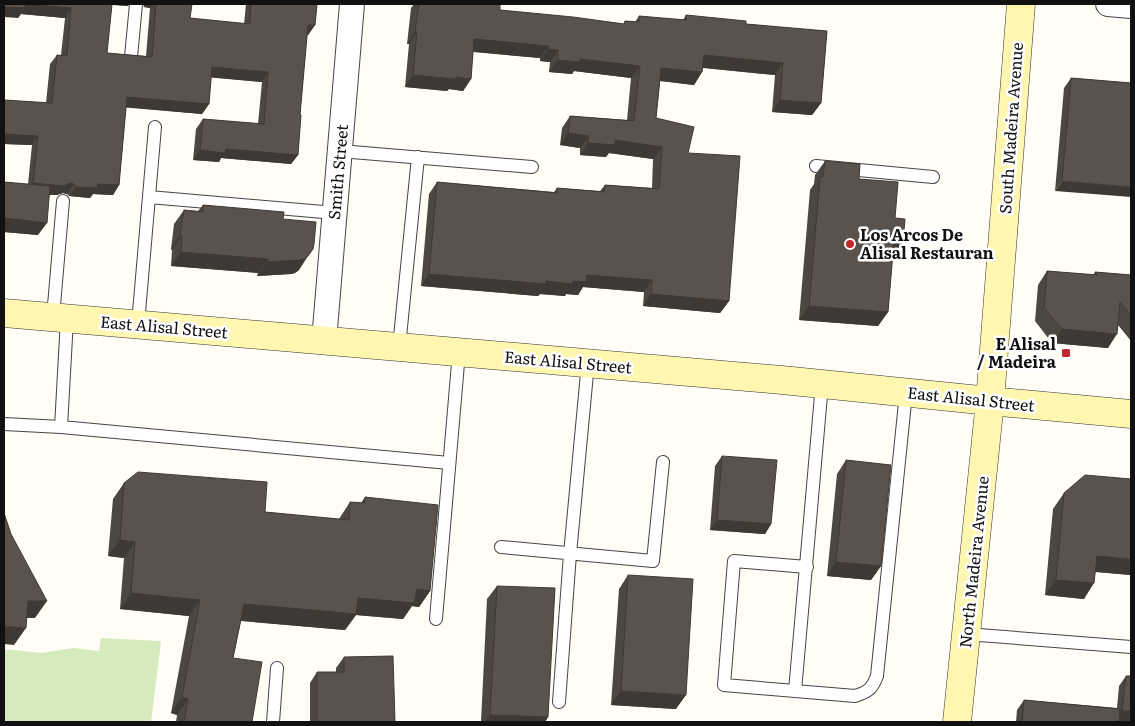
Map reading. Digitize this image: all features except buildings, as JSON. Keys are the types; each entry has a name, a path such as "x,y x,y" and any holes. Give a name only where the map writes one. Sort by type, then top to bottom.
{"main road":[{"name":"South Madeira Avenue","path":"990,401 1021,4"},
{"name":"East Alisal Street","path":"4,314 588,363 1131,414"},
{"name":"North Madeira Avenue","path":"957,722 990,401"}],"street":[{"name":"Smith Street","path":"324,341 352,4"},
{"path":"1108,4 1131,6"}],"lane":[{"path":"131,56 136,4"},
{"path":"138,324 154,127"},
{"path":"340,151 532,167"},
{"path":"399,347 418,157"},
{"path":"816,166 933,177"},
{"path":"148,196 334,213"},
{"path":"61,427 60,318 63,201"},
{"path":"436,619 459,352"},
{"path":"559,702 570,554 588,363"},
{"path":"795,691 822,384"},
{"path":"806,567 734,561 724,685 855,696 864,693 873,686 877,676 906,393"},
{"path":"4,424 61,427 449,464"},
{"path":"501,547 654,561 663,462"},
{"path":"966,634 1131,647"},
{"path":"272,722 277,668"}],"green space":[{"path":"101,638 161,641 151,722 4,722 4,649 42,653 73,648 99,651"}],"place":[{"name":"Los Arcos De Alisal Restauran","path":"850,244"},
{"name":"E Alisal / Madeira","path":"1066,353"}]}
